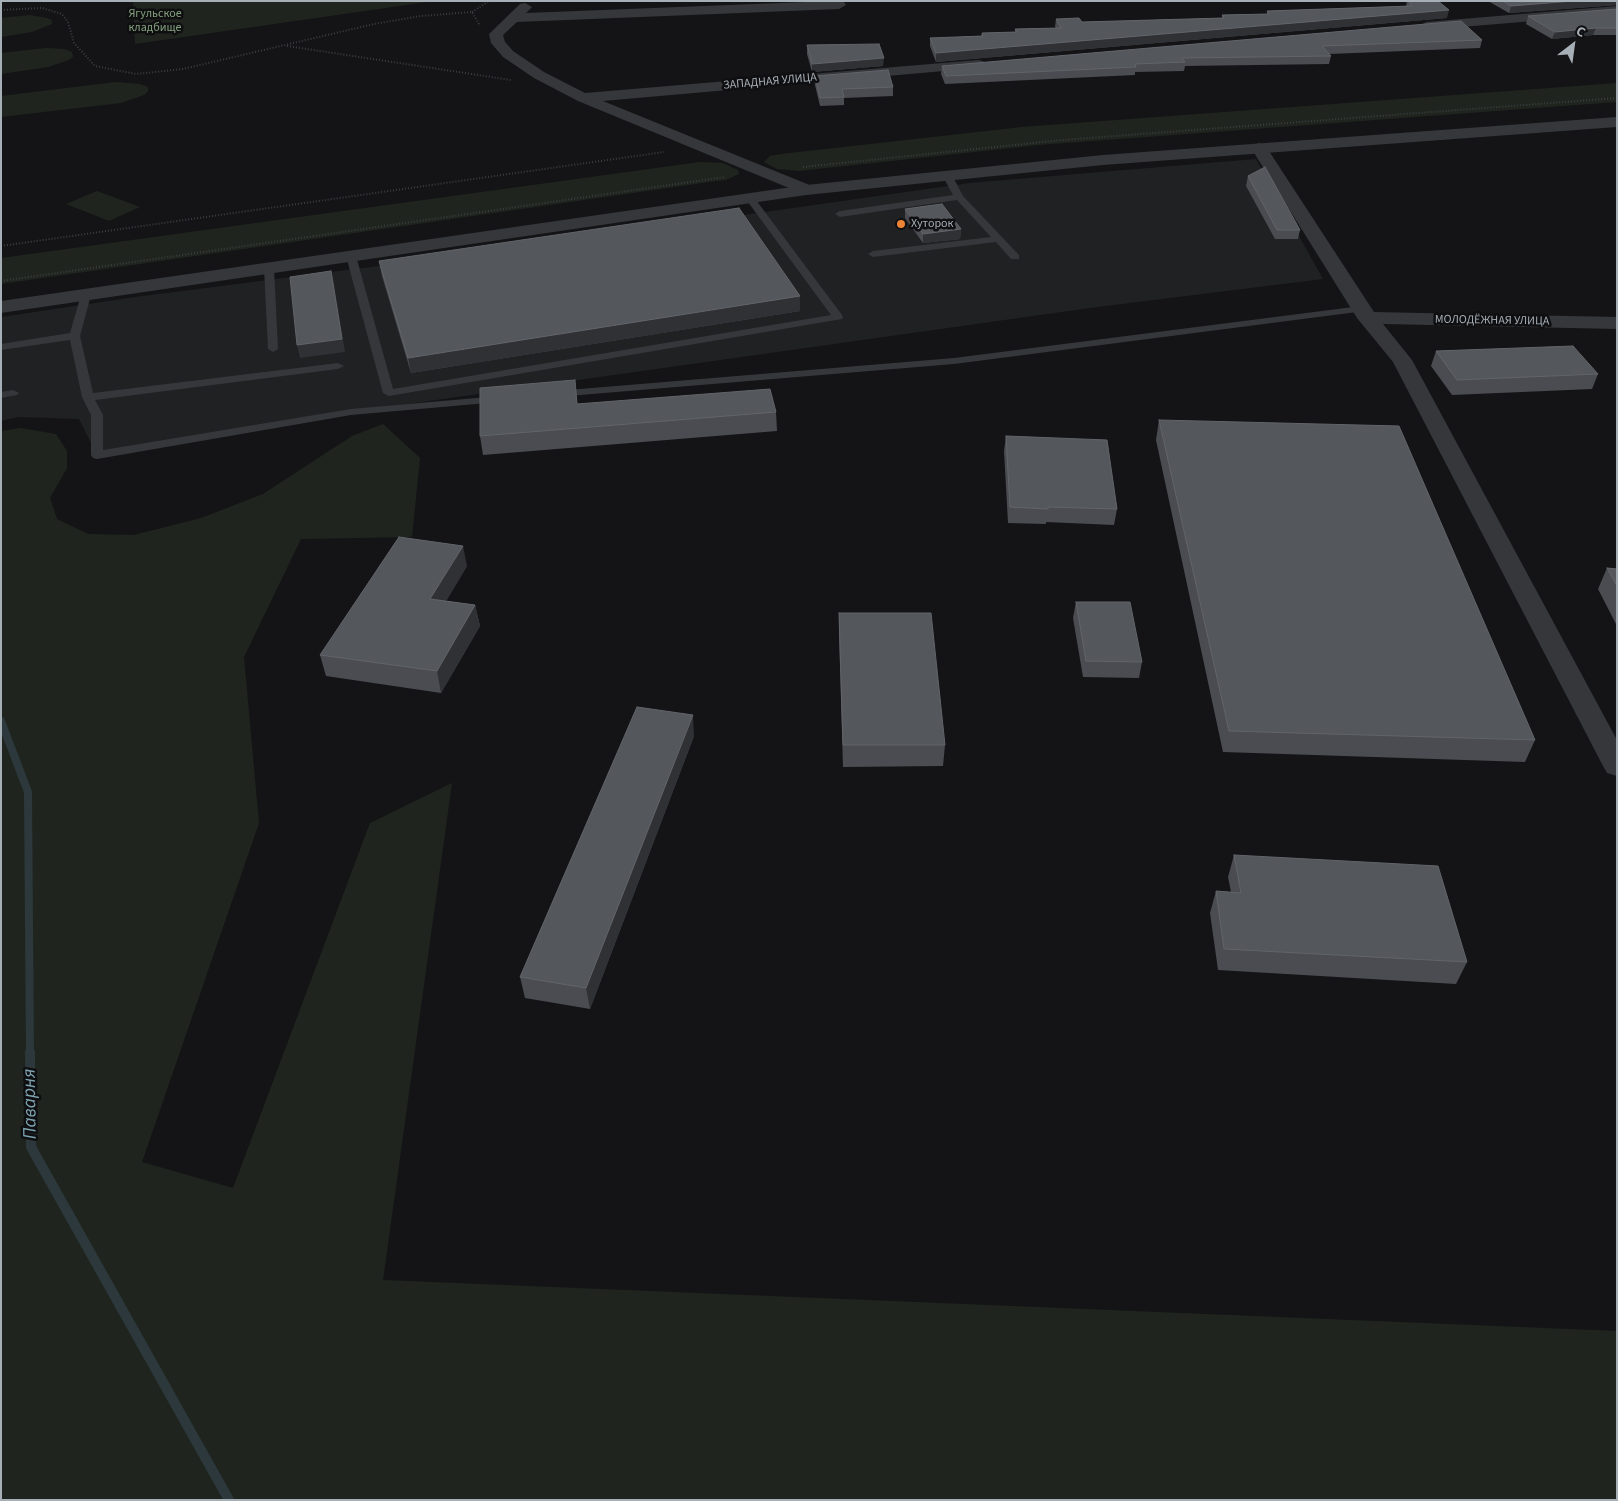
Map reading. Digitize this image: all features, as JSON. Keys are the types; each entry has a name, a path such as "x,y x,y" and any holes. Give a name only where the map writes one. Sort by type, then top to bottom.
{"street":[{"path":"531,1 496,34 498,43 508,54 539,75 583,98 806,190"},
{"path":"512,18 839,5"},
{"path":"1408,28 1617,10"},
{"name":"ЗАПАДНАЯ УЛИЦА","path":"583,98 990,63"},
{"path":"1,307 806,190 1103,160 1617,122"},
{"path":"1259,148 1364,314 1402,360 1617,766"},
{"name":"МОЛОДЁЖНАЯ УЛИЦА","path":"1364,314 1617,323"}],"lane":[{"path":"947,175 959,198 1015,257"},
{"path":"351,256 389,393 838,317 750,198"},
{"path":"840,214 959,198"},
{"path":"873,254 997,239"},
{"path":"269,268 273,349"},
{"path":"86,295 75,336 88,397 97,415 96,455 351,412 509,398"},
{"path":"548,395 954,361 1364,314"},
{"path":"1,347 75,336"},
{"path":"88,397 338,366"}],"path":[{"path":"1,10 42,8 62,14 68,22 74,43 95,66 136,74 183,69 374,24 421,16 472,12 489,1"},
{"path":"472,12 474,18 483,29 496,34"},
{"path":"284,45 515,80"},
{"path":"1,246 700,146"}],"shaded area":[{"path":"1256,159 1323,279 1090,308 351,412 97,455 79,419 18,417 1,421 1,317 135,297 441,258 969,183"}],"green space":[{"name":"Ягульское кладбище","path":"133,1 434,1 135,44"},
{"path":"30,15 52,20 52,24 32,32 1,37 1,18"},
{"path":"46,48 64,49 72,52 73,57 48,67 1,74 1,53"},
{"path":"116,82 140,84 148,87 148,91 144,95 121,103 1,117 1,96"},
{"path":"1617,83 1617,102 1039,145 799,171 777,169 764,162 770,156 781,154 1022,127"},
{"path":"700,162 723,163 738,170 739,174 726,180 1,284 1,258"},
{"path":"97,191 140,207 109,221 66,204"},
{"path":"383,424 420,458 412,537 301,539 244,657 259,823 142,1162 233,1188 370,823 452,783 383,1280 1617,1331 1617,1500 1,1500 1,431 21,428 56,434 67,451 67,468 50,498 57,519 88,534 134,535 201,518 263,494 352,436"}],"building":[{"path":"1408,1 1438,1 1449,10 936,53 930,38 983,36 982,33 1017,32 1015,29 1061,28 1056,19 1079,18 1082,22 1224,18 1222,15 1269,14 1267,11 1412,6"},
{"path":"1503,1 1573,1 1511,6"},
{"path":"1617,9 1617,28 1555,32 1528,16"},
{"path":"1461,21 1482,40 1322,46 1331,56 1182,58 1185,62 1135,64 1136,67 946,76 942,66"},
{"path":"879,44 884,58 812,64 807,45"},
{"path":"888,70 893,87 842,89 844,97 820,98 815,76"},
{"path":"1265,167 1300,230 1277,230 1248,176"},
{"path":"942,204 961,229 923,234 905,209"},
{"path":"739,208 800,296 408,358 379,261"},
{"path":"331,271 342,339 297,345 290,277"},
{"path":"1573,346 1598,374 1457,380 1436,351"},
{"path":"575,380 577,404 770,389 776,412 480,436 480,388"},
{"path":"1159,420 1399,426 1535,740 1229,731"},
{"path":"1006,436 1107,440 1117,509 1010,507"},
{"path":"399,537 463,546 430,599 475,605 437,671 320,655"},
{"path":"1607,568 1617,569 1617,586"},
{"path":"1076,602 1130,602 1142,662 1086,661"},
{"path":"839,613 931,613 945,745 843,745"},
{"path":"637,707 693,715 586,988 520,977"},
{"path":"1234,855 1438,866 1467,962 1224,949 1216,891 1241,893"}],"waterway":[{"name":"Паварня","path":"1,721 28,792 30,1053"},
{"name":"Паварня","path":"30,1052 31,1147 229,1500"}],"place":[{"name":"Хуторок","path":"901,224"}]}
